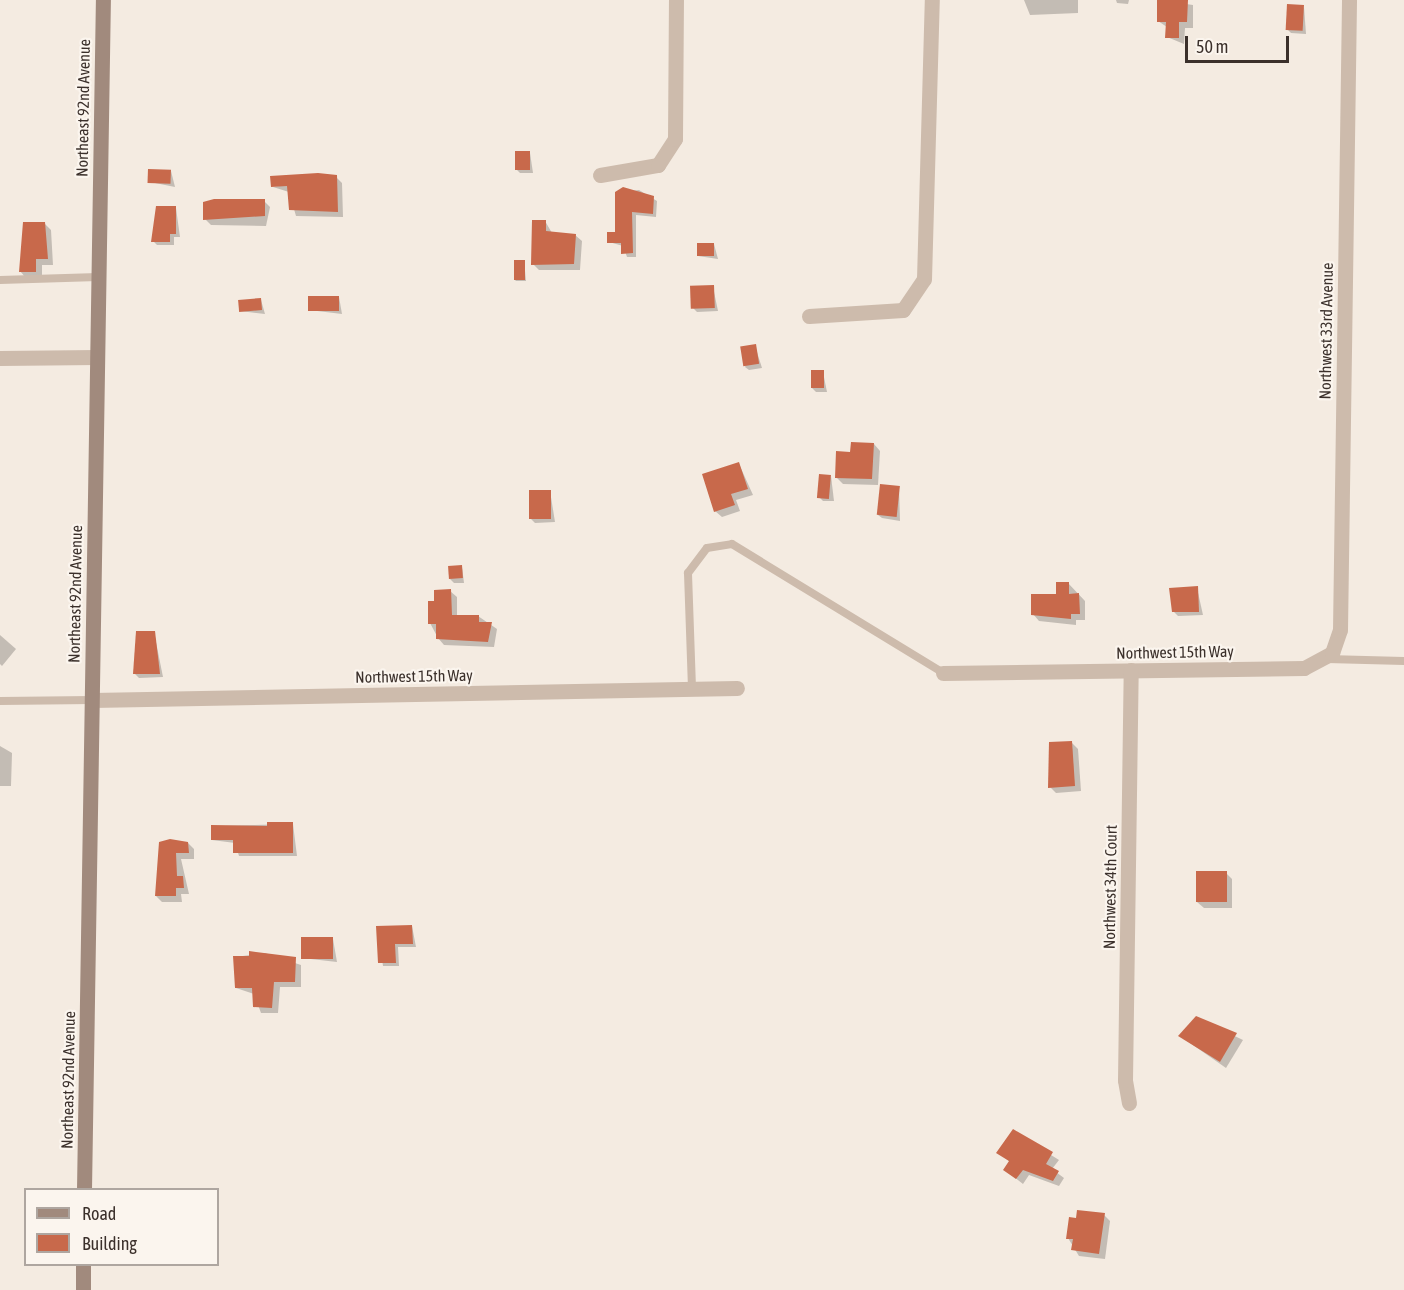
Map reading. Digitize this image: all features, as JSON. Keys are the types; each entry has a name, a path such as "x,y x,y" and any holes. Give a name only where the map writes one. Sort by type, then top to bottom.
{"street":[{"name":"Northeast 92nd Avenue","path":"84,1188 103,0"},
{"path":"600,175 658,165 675,138 676,0"},
{"path":"809,316 903,310 924,279 932,0"},
{"name":"Northwest 33rd Avenue","path":"1327,658 1340,630 1349,0"},
{"path":"0,358 97,357"},
{"name":"Northwest 15th Way","path":"943,673 1304,668 1327,658"},
{"name":"Northwest 34th Court","path":"1129,1103 1125,1080 1131,670"},
{"name":"Northwest 15th Way","path":"92,700 737,688"},
{"path":"83,1266 83,1290"}],"lane":[{"path":"0,280 98,277"},
{"path":"692,688 688,573 707,548 732,544 943,673"},
{"name":"Northwest 15th Way","path":"1327,658 1404,661"},
{"path":"0,701 92,700"}],"building":[{"path":"1157,0 1188,0 1187,22 1179,22 1179,38 1165,38 1166,22 1157,22"},
{"path":"1287,4 1304,5 1303,31 1286,30"},
{"path":"515,151 530,151 530,170 515,170"},
{"path":"148,169 171,170 170,184 148,183"},
{"path":"318,173 337,175 338,212 289,210 287,186 271,187 270,176"},
{"path":"623,187 654,196 653,214 632,212 633,253 621,254 621,243 607,243 607,232 615,232 615,192"},
{"path":"214,199 265,199 265,216 203,220 203,202"},
{"path":"156,206 176,206 176,234 170,234 170,242 151,242"},
{"path":"532,220 546,220 546,231 576,234 574,264 531,265"},
{"path":"23,222 45,222 48,259 36,259 36,272 19,272"},
{"path":"697,243 714,243 714,256 697,256"},
{"path":"514,260 525,260 525,280 514,280"},
{"path":"714,285 715,308 691,309 690,286"},
{"path":"308,296 339,296 339,311 308,311"},
{"path":"261,298 262,310 239,312 238,300"},
{"path":"756,344 759,364 743,366 740,347"},
{"path":"811,370 824,370 824,388 811,388"},
{"path":"851,442 874,443 872,479 835,478 836,451 850,452"},
{"path":"739,462 748,489 731,494 735,505 714,512 702,474"},
{"path":"819,474 831,475 829,499 817,498"},
{"path":"880,484 900,486 897,517 877,515"},
{"path":"529,490 551,490 551,519 529,519"},
{"path":"462,565 463,578 449,579 448,566"},
{"path":"1056,582 1069,582 1069,594 1079,593 1080,614 1071,614 1071,619 1031,615 1031,594 1056,594"},
{"path":"1198,586 1199,612 1172,612 1169,588"},
{"path":"451,589 452,615 479,615 479,622 492,622 488,642 436,639 436,624 428,624 428,601 434,601 434,590"},
{"path":"136,631 155,631 160,674 133,674"},
{"path":"1072,741 1075,786 1048,788 1049,742"},
{"path":"267,822 293,822 293,853 233,853 233,840 211,840 211,825 267,826"},
{"path":"170,839 188,842 189,853 176,853 177,876 183,876 184,888 176,888 176,896 155,896 159,842"},
{"path":"1196,871 1227,871 1227,902 1196,902"},
{"path":"412,925 413,944 395,944 396,963 378,963 376,926"},
{"path":"301,937 333,937 333,959 301,959"},
{"path":"249,951 296,957 295,982 274,982 272,1008 253,1007 252,988 235,988 233,956 249,956"},
{"path":"1196,1016 1237,1033 1220,1062 1178,1036"},
{"path":"1013,1129 1053,1152 1046,1164 1059,1171 1053,1181 1023,1170 1016,1179 1003,1170 1009,1161 996,1153"},
{"path":"1077,1210 1105,1213 1099,1254 1071,1250 1073,1239 1066,1239 1069,1217 1076,1218"}]}
